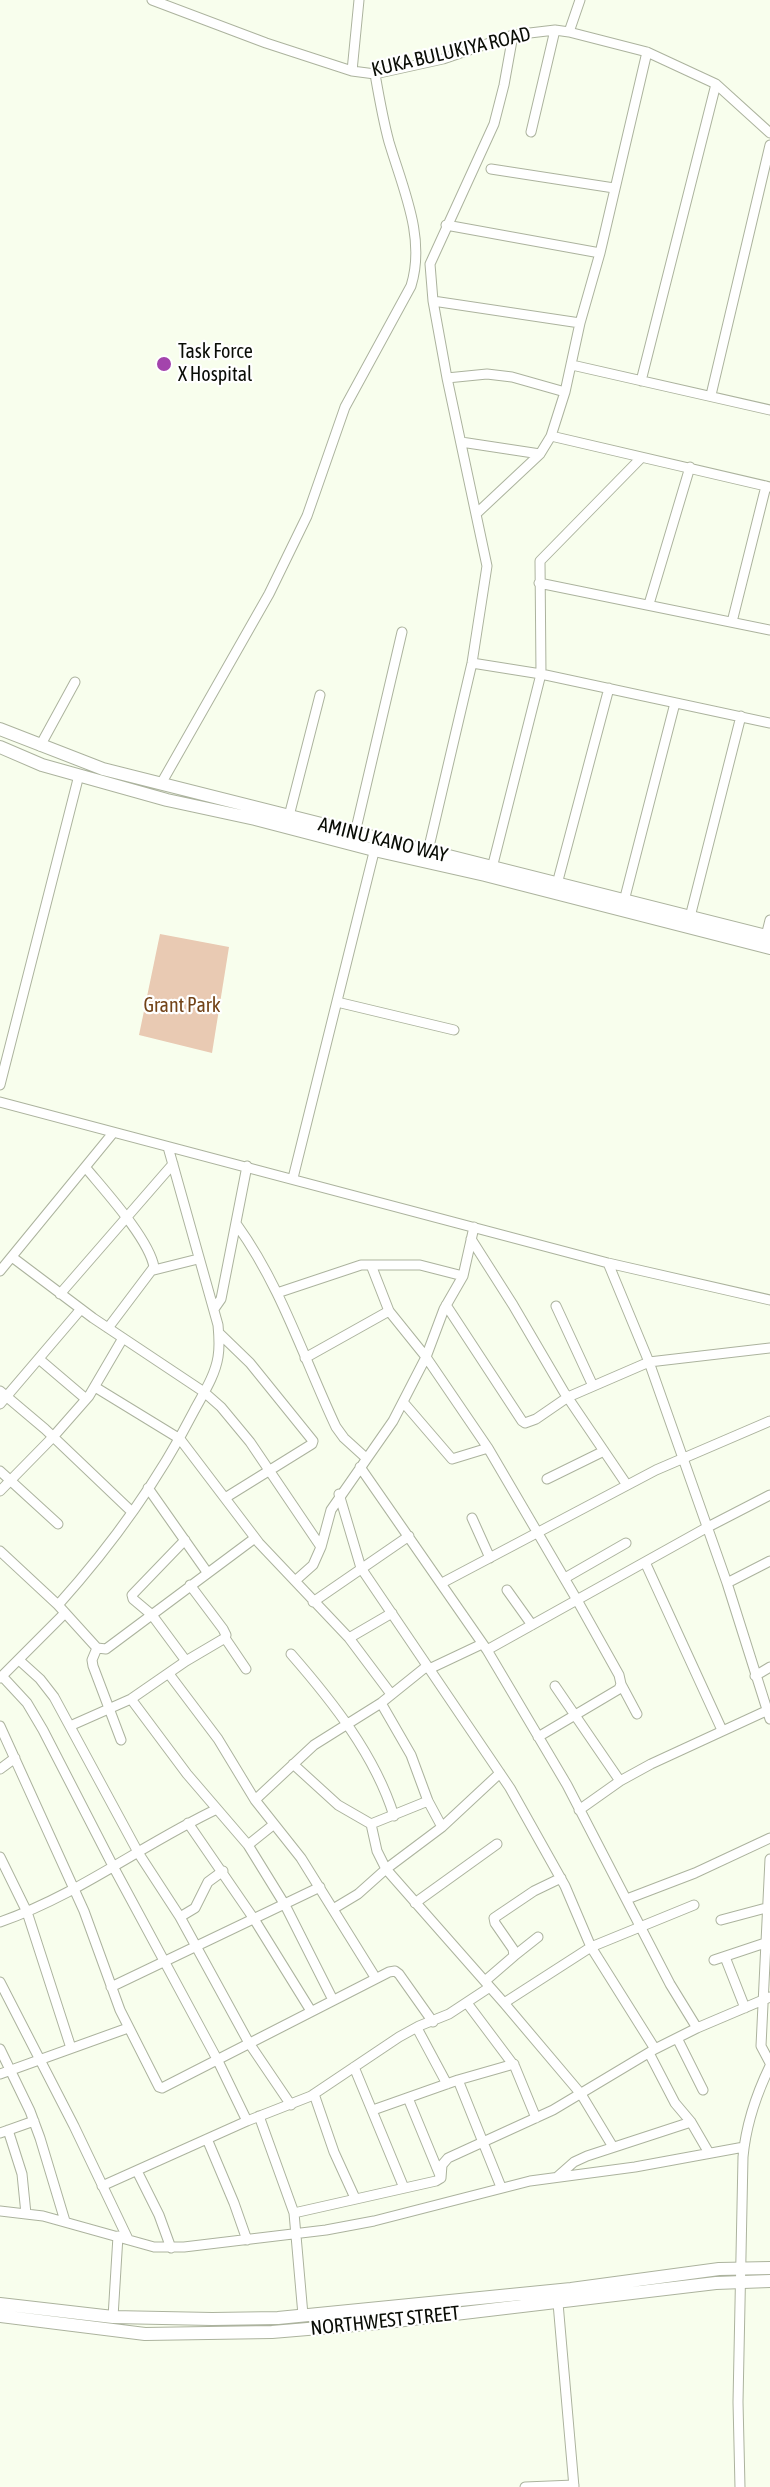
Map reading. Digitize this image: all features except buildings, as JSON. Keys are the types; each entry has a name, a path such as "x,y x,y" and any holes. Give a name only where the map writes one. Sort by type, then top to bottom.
{"main road":[{"name":"AMINU KANO WAY","path":"0,729 103,769 162,782 355,833 376,844 476,873 769,940"},
{"path":"23,757 35,744"},
{"name":"AMINU KANO WAY","path":"0,747 42,765 167,800 376,844 428,851 690,917 769,940"},
{"name":"NORTHWEST STREET","path":"0,2316 145,2334 272,2332 558,2303 741,2275 770,2268"},
{"name":"NORTHWEST STREET","path":"0,2304 113,2317 212,2319 303,2315 512,2295 719,2269 770,2281"}],"street":[{"name":"KUKA BULUKIYA ROAD","path":"152,0 266,43 352,71 375,74 443,59 513,35 555,30 568,32 647,52 716,84 770,133"},
{"path":"352,71 359,0"},
{"path":"568,32 580,0"},
{"path":"531,132 555,30"},
{"path":"428,851 472,663 487,566 447,378 433,301 430,264 494,124 513,35"},
{"path":"476,514 540,454 551,436 565,392 580,323 600,253 647,52"},
{"path":"162,782 269,594 307,516 345,407 411,286 416,271 417,251 409,206 389,140 375,74"},
{"path":"641,381 716,84"},
{"path":"711,395 770,145"},
{"path":"490,169 614,188"},
{"path":"446,225 600,253"},
{"path":"433,301 580,323"},
{"path":"572,365 770,410"},
{"path":"447,378 487,374 512,377 565,392"},
{"path":"551,436 768,487 732,622"},
{"path":"461,442 540,454"},
{"path":"492,868 541,674 540,561 641,458"},
{"path":"649,604 690,467"},
{"path":"539,583 770,630"},
{"path":"355,833 402,632"},
{"path":"472,663 541,674 770,723"},
{"path":"35,744 75,682"},
{"path":"557,884 609,688"},
{"path":"289,816 320,695"},
{"path":"624,901 675,703"},
{"path":"690,917 741,716"},
{"path":"0,1086 80,775"},
{"path":"293,1178 376,844"},
{"path":"769,940 770,920"},
{"path":"337,1002 453,1030"},
{"path":"0,1102 608,1263 770,1300"},
{"path":"0,1271 113,1133"},
{"path":"58,1605 107,1548 180,1439 218,1359 219,1333 214,1309 168,1147"},
{"path":"60,1294 173,1164"},
{"path":"214,1309 220,1299 237,1225 247,1166"},
{"path":"86,1168 126,1218 149,1252 154,1263 154,1270"},
{"path":"237,1225 261,1261 277,1293 336,1427 344,1438 366,1458"},
{"path":"295,1581 313,1565 321,1548 328,1514 339,1494 393,1421 426,1358 446,1305 464,1276 474,1227"},
{"path":"471,1239 568,1397 627,1485"},
{"path":"12,1257 108,1328 204,1392 235,1422 321,1548"},
{"path":"108,1328 154,1270 198,1259"},
{"path":"579,1810 620,1781 722,1730 768,1715 754,1676 727,1583 649,1362 608,1263"},
{"path":"277,1293 351,1267 371,1265 420,1265 464,1276"},
{"path":"371,1265 389,1311 426,1358 488,1448 565,1578 638,1714"},
{"path":"446,1305 525,1423 536,1419 568,1397 649,1362 770,1348"},
{"path":"556,1306 593,1386"},
{"path":"81,1309 39,1359 2,1397 53,1437 132,1512"},
{"path":"305,1358 389,1311"},
{"path":"219,1333 250,1363 312,1438 312,1444 225,1498"},
{"path":"0,1491 53,1437 86,1399 123,1338"},
{"path":"39,1359 86,1399"},
{"path":"95,1387 180,1439 255,1538 349,1638 391,1694"},
{"path":"403,1402 452,1458 488,1448"},
{"path":"442,1583 627,1485 770,1421"},
{"path":"547,1479 604,1451"},
{"path":"360,1467 485,1647 579,1810 670,1984 697,2028"},
{"path":"0,1471 58,1524"},
{"path":"148,1488 207,1572"},
{"path":"339,1494 361,1569 500,1773 561,1878 591,1947 652,2051 675,2103 691,2122 709,2153"},
{"path":"255,1800 314,1745 381,1703 428,1667 485,1647 532,1625 706,1527 770,1495"},
{"path":"472,1518 490,1558"},
{"path":"313,1602 409,1536"},
{"path":"0,1551 58,1605 97,1648 106,1649 255,1538"},
{"path":"185,1540 132,1595 152,1616 186,1661"},
{"path":"565,1578 626,1543"},
{"path":"727,1583 770,1561"},
{"path":"645,1562 722,1730"},
{"path":"190,1585 223,1629 225,1638 246,1669"},
{"path":"507,1590 532,1625"},
{"path":"65,1613 1,1677 31,1709 217,2059 247,2121"},
{"path":"349,1638 392,1613"},
{"path":"70,1726 131,1699 186,1661 225,1638"},
{"path":"97,1648 92,1660 93,1666 121,1740"},
{"path":"291,1654 345,1724 376,1771 387,1793 394,1816"},
{"path":"19,1660 40,1679 54,1697 139,1854 180,1917 249,2043 291,2105"},
{"path":"754,1676 770,1667"},
{"path":"169,1674 218,1739 255,1800 301,1858 375,1977"},
{"path":"538,1737 619,1689 621,1684"},
{"path":"555,1686 620,1781"},
{"path":"131,1699 187,1774 248,1845 285,1905 333,2000"},
{"path":"381,1703 411,1755 428,1801 442,1827"},
{"path":"0,1726 84,1911 128,2028 159,2087 162,2088 375,1977 395,1971 433,2022"},
{"path":"0,1769 15,1758"},
{"path":"293,1764 338,1805 371,1824 378,1851 386,1869 504,2002 581,2094 613,2146"},
{"path":"333,1909 358,1894 386,1869 442,1827 500,1773"},
{"path":"371,1824 428,1801"},
{"path":"0,1922 27,1912 114,1868 188,1822 217,1809"},
{"path":"188,1822 223,1871 311,2011"},
{"path":"248,1845 273,1825"},
{"path":"627,1899 696,1873 770,1838"},
{"path":"415,1903 497,1844"},
{"path":"0,1857 27,1912 71,2048"},
{"path":"740,2487 738,2402 744,2147 747,2125 759,2088 770,2065 761,2046 767,1998 765,1943 770,1859"},
{"path":"180,1917 195,1908 208,1882 223,1871"},
{"path":"514,1956 513,1949 494,1918 534,1891 561,1878"},
{"path":"111,1986 166,1962 320,1887"},
{"path":"504,2002 591,1947 694,1905"},
{"path":"722,1920 766,1908"},
{"path":"102,2186 247,2121 314,2094 417,2028 467,2003 514,1956 538,1937"},
{"path":"714,1960 765,1943"},
{"path":"725,1957 745,2008"},
{"path":"0,1982 102,2186 123,2237 113,2317"},
{"path":"441,2178 442,2165 447,2158 537,2118 652,2051 697,2028 767,1998"},
{"path":"467,2003 513,2064 537,2118"},
{"path":"0,2074 128,2028"},
{"path":"417,2028 447,2084"},
{"path":"677,2038 703,2090"},
{"path":"0,2049 34,2121 65,2221"},
{"path":"373,2110 458,2080 513,2064"},
{"path":"354,2067 404,2188"},
{"path":"458,2080 501,2187"},
{"path":"314,2094 334,2152 355,2198"},
{"path":"408,2098 441,2178"},
{"path":"259,2116 294,2213 298,2234 303,2315"},
{"path":"26,2214 22,2174 4,2131 34,2121"},
{"path":"557,2177 574,2162 613,2146 691,2122"},
{"path":"207,2139 247,2240"},
{"path":"0,2211 65,2221 154,2247 171,2248 298,2234 374,2221 501,2187 744,2147"},
{"path":"137,2171 155,2206 171,2248"},
{"path":"294,2213 441,2178"},
{"path":"525,2487 574,2486 558,2303"}],"green space":[{"name":"Grant Park","path":"160,934 229,947 212,1053 139,1035"}],"place":[{"name":"Task Force X Hospital","path":"164,364"}]}
